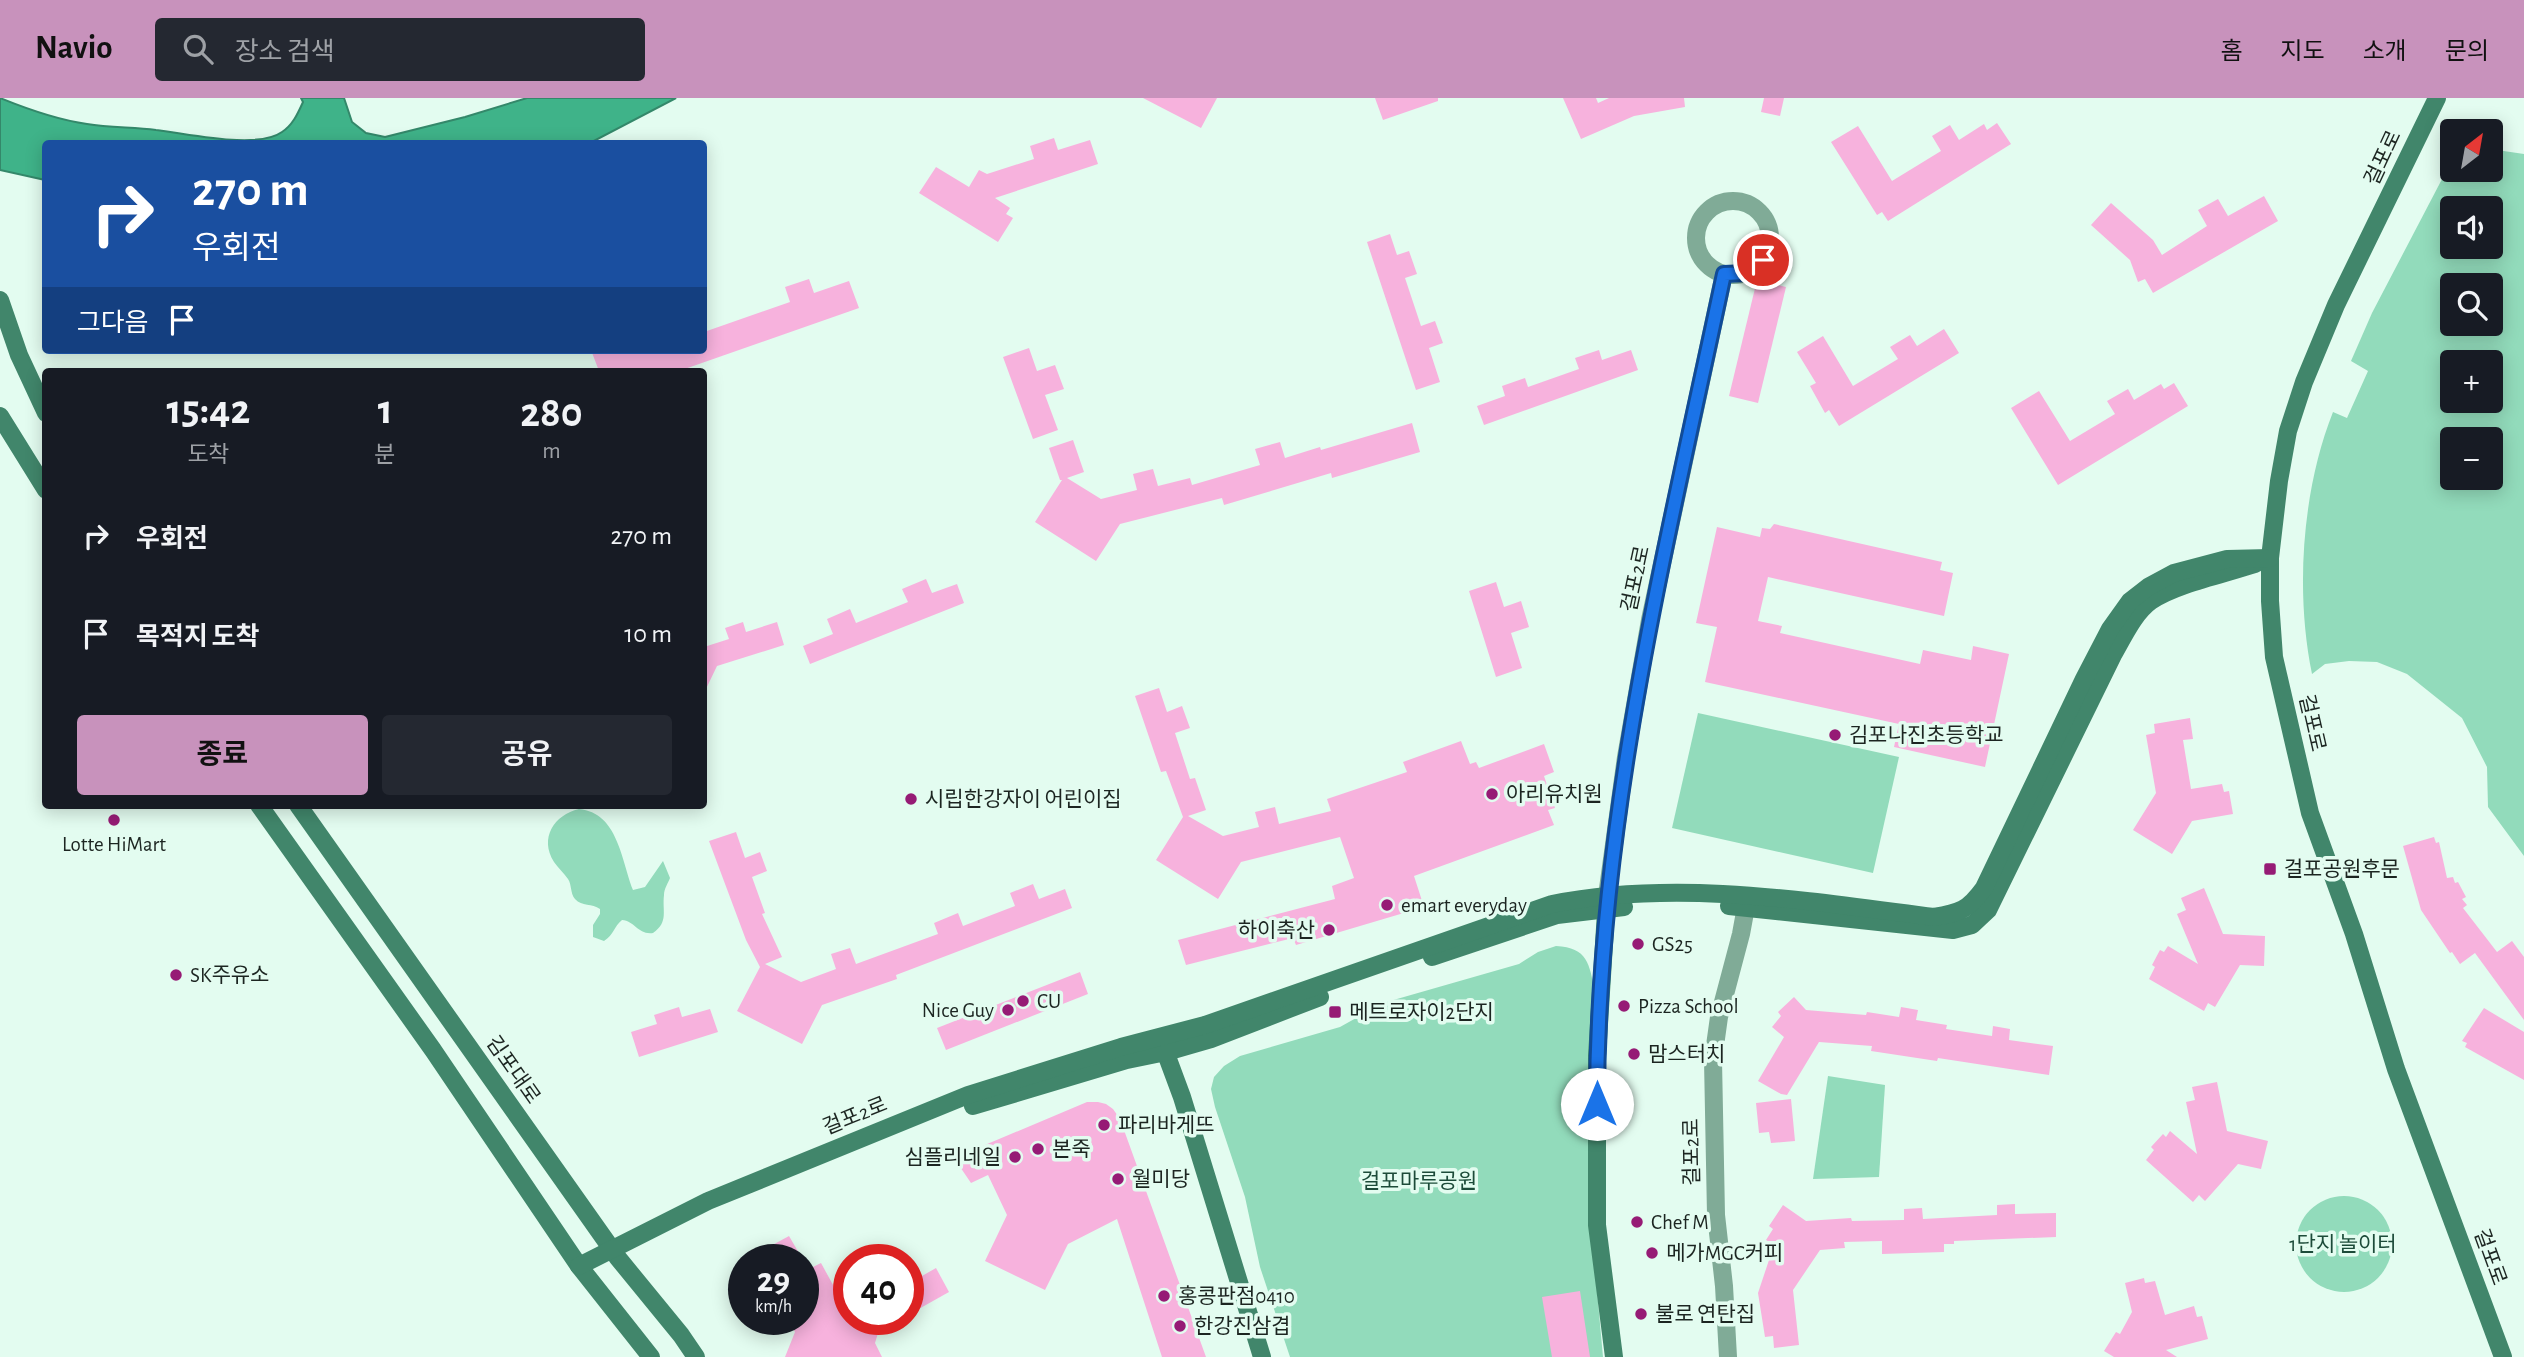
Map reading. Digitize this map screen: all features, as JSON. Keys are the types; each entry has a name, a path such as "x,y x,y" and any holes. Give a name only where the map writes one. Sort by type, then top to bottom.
{"street":[{"name":"걸포로","path":"2437,98 2336,305 2304,382 2288,431 2279,481 2270,558 2270,601 2274,657 2310,813 2354,934 2396,1069 2503,1357"},
{"path":"1729,201 1742,202 1754,207 1763,216 1769,228 1769,250 1756,268 1735,275 1724,274 1703,260 1696,236 1699,223 1706,213 1717,205 1729,201"},
{"name":"걸포2로","path":"1614,1357 1597,1225 1597,1056 1607,902 1626,757 1650,620 1724,274"},
{"path":"0,300 19,355 42,404"},
{"path":"0,416 42,484"},
{"path":"1747,902 1953,930 1972,925 1989,910 2113,655 2133,621 2149,602 2171,591 2270,558"},
{"path":"262,809 433,1050 582,1271 651,1357"},
{"name":"김포대로","path":"301,809 616,1254 696,1357"},
{"name":"걸포2로","path":"582,1271 693,1220 967,1108 1127,1060 1163,1044 1211,1039 1383,973 1557,915 1607,902 1747,902 1719,1017 1713,1060 1716,1215 1728,1357"},
{"path":"1163,1044 1182,1097 1262,1357"}],"green space":[{"path":"2503,151 2524,154 2524,856 2488,807 2487,767 2462,718 2407,674 2377,662 2325,664 2312,674 2303,576 2308,508 2322,442 2333,412 2347,418 2368,371 2351,361 2372,313 2440,182 2503,182"},
{"path":"1698,713 1899,757 1873,873 1672,828"},
{"path":"579,809 592,812 610,828 633,890 645,887 663,861 670,878 664,893 663,920 653,933 644,932 622,920 604,941 593,937 593,925 600,909 575,899 569,881 554,862 548,844 556,822 562,816"},
{"name":"걸포마루공원","path":"1556,946 1567,947 1581,954 1591,973 1595,992 1591,1225 1603,1357 1290,1357 1260,1267 1245,1197 1215,1107 1211,1089 1214,1077 1224,1066 1240,1056 1340,1027 1383,1003 1519,964 1538,952"},
{"path":"1828,1076 1885,1085 1879,1177 1813,1179"},
{"name":"1단지 놀이터","path":"2344,1196 2362,1200 2378,1210 2388,1226 2392,1244 2388,1262 2378,1278 2362,1288 2344,1292 2326,1288 2310,1278 2300,1262 2296,1244 2300,1226 2310,1210 2326,1200"}],"shaded area":[{"path":"0,98 43,114 76,122 239,140 42,140 42,179 0,170"},
{"path":"301,98 344,98 352,122 366,133 385,137 527,98 676,98 596,140 256,140 271,137 289,126 303,102"}],"building":[{"path":"1143,98 1217,98 1201,128"},
{"path":"1375,98 1438,98 1438,101 1383,120"},
{"path":"1563,98 1596,98 1598,103 1609,98 1684,98 1685,107 1634,116 1581,139"},
{"path":"1764,98 1784,98 1780,116 1761,112"},
{"path":"1997,123 2011,144 1888,221 1882,212 1877,215 1831,142 1858,126 1892,181 1941,151 1932,136 1950,125 1959,140 1984,124 1987,130"},
{"path":"1054,138 1058,150 1090,140 1098,164 995,198 1010,208 1006,214 1013,218 998,242 919,193 936,167 969,187 979,170 987,174 1034,159 1030,146"},
{"path":"2264,196 2278,221 2153,293 2145,279 2138,282 2130,260 2091,225 2111,203 2153,240 2162,255 2207,226 2198,210 2218,199 2228,216"},
{"path":"1390,234 1397,255 1409,251 1417,274 1405,278 1421,326 1435,321 1443,343 1429,348 1440,382 1416,390 1367,242"},
{"path":"809,279 814,293 849,281 859,308 688,368 598,368 593,354 707,354 707,331 790,302 785,287"},
{"path":"1757,280 1786,287 1758,403 1729,396"},
{"path":"1944,329 1959,353 1839,426 1829,410 1825,413 1810,386 1816,383 1797,352 1823,336 1853,386 1898,359 1890,347 1910,335 1917,346"},
{"path":"1029,348 1037,371 1055,365 1064,389 1045,395 1058,430 1033,439 1003,357"},
{"path":"1599,350 1602,360 1631,350 1638,370 1484,425 1477,406 1505,396 1502,386 1525,378 1528,387 1579,369 1575,358"},
{"path":"2174,383 2188,406 2058,485 2011,408 2039,391 2070,441 2115,414 2107,401 2128,389 2134,400 2161,384 2164,389"},
{"path":"1412,423 1420,452 1332,478 1331,473 1224,505 1222,498 1120,524 1096,561 1035,522 1062,480 1049,448 1073,440 1084,472 1067,478 1101,499 1137,490 1133,474 1153,469 1158,486 1190,478 1192,485 1260,465 1255,449 1280,442 1285,458"},
{"path":"1774,524 1942,562 1940,570 1953,573 1944,616 1768,577 1758,621 1782,626 1780,633 1920,664 1923,650 1971,660 1973,646 2009,654 1985,767 1894,747 1899,724 1705,682 1717,627 1696,623 1717,527 1760,537 1762,528 1770,529"},
{"path":"926,579 932,593 957,584 964,603 810,664 803,646 833,634 827,619 850,609 856,623 908,602 902,589"},
{"path":"1496,582 1504,607 1521,601 1529,627 1511,633 1522,668 1496,677 1469,591"},
{"path":"743,622 746,632 777,622 784,645 717,666 707,687 707,646 729,639 725,628"},
{"path":"1159,688 1167,712 1182,706 1190,728 1175,733 1190,779 1195,778 1206,810 1188,816 1223,836 1259,827 1255,812 1275,807 1279,824 1331,811 1327,799 1407,772 1403,762 1461,741 1470,764 1476,762 1479,768 1544,744 1554,772 1544,776 1555,808 1548,810 1554,825 1414,876 1424,907 1296,945 1293,938 1186,965 1178,940 1335,899 1332,886 1354,878 1340,837 1241,862 1218,899 1156,860 1183,817 1166,771 1161,772 1135,696"},
{"path":"2190,718 2193,739 2183,740 2191,789 2222,784 2224,792 2229,791 2233,814 2192,821 2172,854 2133,830 2156,793 2146,735 2155,733 2154,724"},
{"path":"736,832 745,858 760,852 767,871 752,877 765,913 762,914 782,957 765,964 801,982 836,969 831,954 850,948 856,964 938,934 934,923 958,913 963,926 1015,906 1010,893 1033,884 1039,899 1065,889 1072,908 896,975 897,979 822,1005 802,1044 737,1011 760,967 746,940 709,841"},
{"path":"2434,837 2436,843 2439,842 2447,878 2453,877 2455,883 2458,882 2466,897 2462,899 2467,905 2463,908 2497,952 2512,941 2524,957 2524,1020 2475,953 2460,964 2421,910 2403,846"},
{"path":"2204,888 2223,934 2265,936 2264,966 2240,965 2215,1007 2208,1003 2204,1011 2149,979 2155,967 2152,965 2160,950 2164,952 2168,946 2198,964 2177,914 2186,910 2181,898"},
{"path":"1080,972 1088,994 946,1050 937,1028"},
{"path":"1794,997 1806,1010 1866,1015 1867,1012 1899,1017 1901,1007 1918,1010 1916,1020 1947,1025 1946,1029 1992,1036 1993,1026 2010,1029 2009,1040 2053,1046 2049,1075 1871,1051 1872,1046 1819,1042 1787,1095 1781,1094 1758,1081 1784,1037 1772,1027 1781,1016 1778,1012"},
{"path":"679,1007 682,1017 710,1009 718,1032 639,1057 631,1032 657,1024 654,1015"},
{"path":"2484,1008 2524,1032 2524,1080 2465,1047 2467,1043 2462,1041"},
{"path":"2217,1082 2227,1131 2268,1141 2261,1169 2238,1164 2205,1201 2199,1195 2193,1202 2146,1160 2154,1150 2151,1147 2163,1134 2166,1137 2170,1131 2197,1154 2186,1102 2195,1100 2192,1087"},
{"path":"1791,1099 1795,1141 1771,1143 1769,1132 1759,1133 1756,1103"},
{"path":"1087,1102 1106,1104 1120,1119 1206,1357 1162,1357 1117,1219 1068,1244 1045,1290 985,1261 1007,1215 988,1175 971,1183 954,1158"},
{"path":"2015,1204 2015,1214 2056,1213 2056,1237 1954,1241 1954,1244 1944,1244 1944,1252 1882,1254 1882,1241 1844,1242 1845,1248 1820,1250 1793,1290 1799,1345 1774,1348 1773,1336 1765,1337 1758,1293 1774,1245 1766,1240 1773,1229 1769,1226 1783,1205 1806,1221 1851,1218 1852,1221 1904,1220 1904,1209 1922,1208 1923,1219 1997,1215 1997,1205"},
{"path":"789,1236 794,1244 774,1244"},
{"path":"821,1263 833,1285 833,1335 877,1335 875,1343 882,1357 785,1357 794,1335 819,1335"},
{"path":"936,1268 949,1292 924,1306 924,1275"},
{"path":"2144,1278 2145,1283 2155,1281 2165,1315 2194,1306 2197,1317 2202,1316 2208,1339 2166,1350 2177,1357 2114,1357 2104,1351 2116,1332 2120,1334 2132,1312 2125,1283"},
{"path":"1580,1291 1590,1357 1552,1357 1542,1297"}],"place":[{"name":"김포나진초등학교","path":"1835,735"},
{"name":"아리유치원","path":"1492,794"},
{"name":"시립한강자이 어린이집","path":"911,799"},
{"name":"Lotte HiMart","path":"114,820"},
{"name":"걸포공원후문","path":"2270,869"},
{"name":"emart everyday","path":"1387,905"},
{"name":"하이축산","path":"1329,930"},
{"name":"GS25","path":"1638,944"},
{"name":"SK주유소","path":"176,975"},
{"name":"CU","path":"1023,1001"},
{"name":"Pizza School","path":"1624,1006"},
{"name":"Nice Guy","path":"1008,1010"},
{"name":"메트로자이2단지","path":"1335,1012"},
{"name":"맘스터치","path":"1634,1054"},
{"name":"파리바게뜨","path":"1104,1125"},
{"name":"본죽","path":"1038,1149"},
{"name":"심플리네일","path":"1015,1157"},
{"name":"월미당","path":"1118,1179"},
{"name":"Chef M","path":"1637,1222"},
{"name":"메가MGC커피","path":"1652,1253"},
{"name":"홍콩판점0410","path":"1164,1296"},
{"name":"불로 연탄집","path":"1641,1314"},
{"name":"한강진삼겹","path":"1180,1326"}],"route":[{"path":"1597,1104 1598,1032 1607,896 1626,757 1650,620 1724,274 1746,273 1756,268 1763,260"}]}
